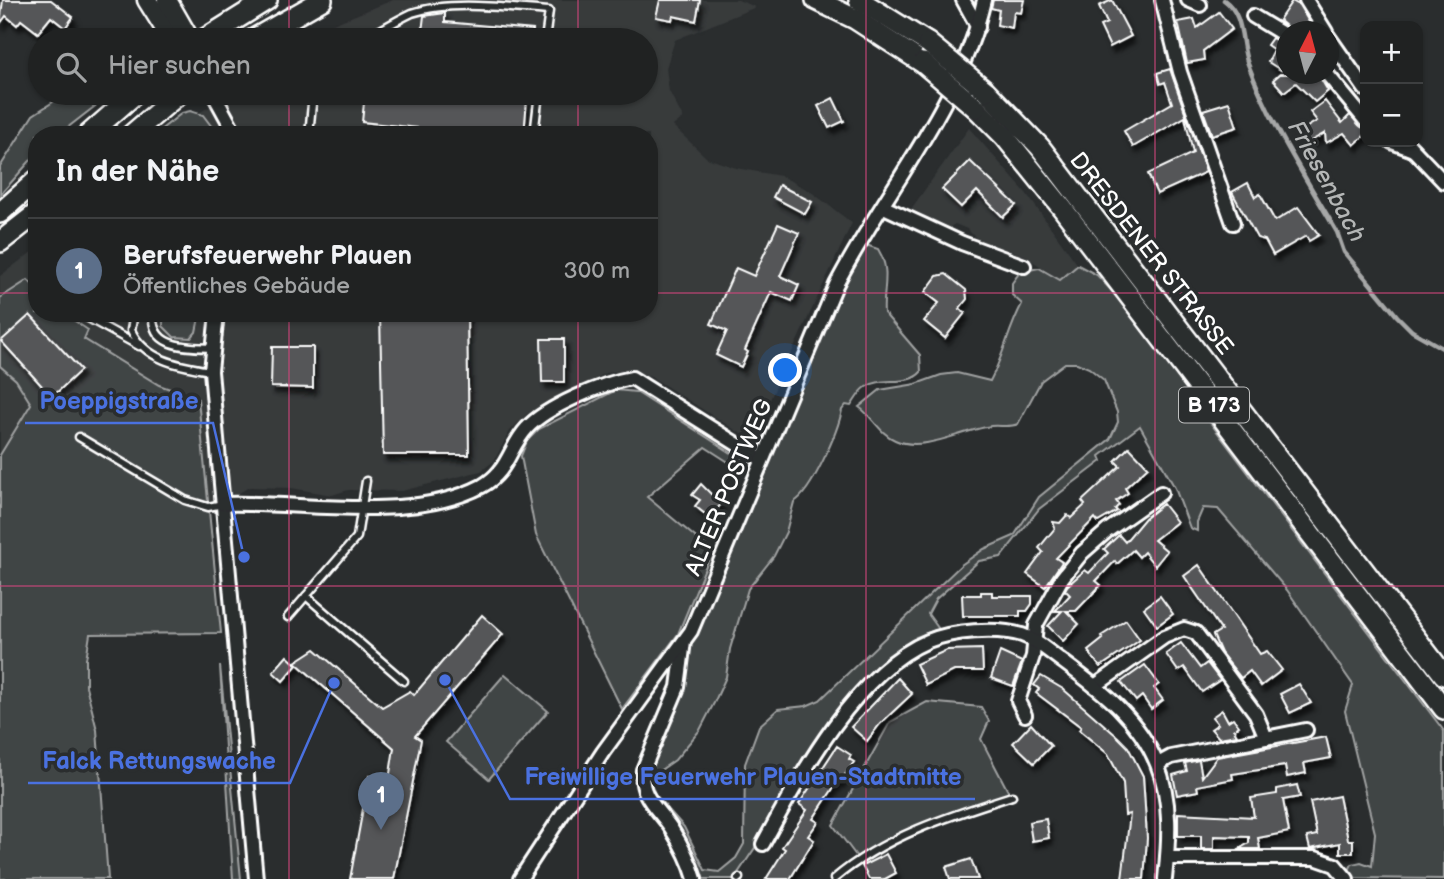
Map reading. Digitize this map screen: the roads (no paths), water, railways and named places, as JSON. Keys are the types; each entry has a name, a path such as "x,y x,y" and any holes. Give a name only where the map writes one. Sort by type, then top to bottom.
{"main road":[{"path":"147,0 164,28"},
{"path":"167,0 183,28"},
{"path":"222,28 267,0"},
{"path":"273,28 322,0"},
{"name":"B 173","path":"816,0 867,26 981,99 1005,137 1055,198 1444,709"},
{"name":"DRESDENER STRASSE","path":"859,0 928,43 981,99 1040,147 1444,675"},
{"path":"98,126 122,105"},
{"path":"142,126 166,105"},
{"path":"0,213 28,188"},
{"path":"0,242 28,220"}],"street":[{"path":"963,0 978,27"},
{"name":"ALTER POSTWEG","path":"520,879 603,752 691,631 836,285 855,247 884,207 948,95 978,27 984,0"},
{"path":"1162,0 1180,72 1233,223"},
{"path":"1306,0 1319,21"},
{"path":"1253,16 1276,30"},
{"path":"1339,51 1362,84"},
{"path":"1335,84 1360,114"},
{"path":"220,105 231,126"},
{"path":"1411,147 1444,181"},
{"path":"884,207 942,235 1024,265"},
{"path":"215,322 211,371 256,879"},
{"path":"223,504 363,507 403,506 439,499 483,485 502,470 524,430 536,419 595,389 632,378 762,460"},
{"path":"1025,715 1018,701 1033,656 1033,640 1046,604 1082,553 1161,493"},
{"path":"1095,686 1164,637 1184,629 1196,633 1256,714 1266,738"},
{"path":"763,844 819,746 873,682 894,662 929,641 958,634 1005,632 1033,640 1095,686 1128,715 1143,734 1158,764 1168,816 1165,879"},
{"path":"684,640 678,687 643,770 641,784 650,803 670,827 695,879"},
{"path":"1158,764 1171,757 1306,730"},
{"path":"1167,858 1315,858 1335,865 1347,879"}],"lane":[{"path":"385,28 412,13 432,7 463,6 549,11 547,28"},
{"path":"310,126 312,105"},
{"path":"535,126 538,105"},
{"path":"96,322 179,365 211,371"},
{"path":"132,322 131,330 145,349"},
{"path":"154,322 154,328 162,340 176,346 213,348"},
{"path":"79,436 186,500 208,507 223,504"},
{"path":"288,617 358,537 366,481"},
{"path":"306,596 404,681"},
{"path":"834,879 886,843 965,811 1012,796"}],"waterway":[{"name":"Friesenbach","path":"1224,0 1231,6 1239,21 1248,64 1257,86 1289,150 1337,232 1344,252 1412,331 1444,349"}],"place":[{"name":"Poeppigstraße","path":"244,557"},
{"name":"Freiwillige Feuerwehr Plauen-Stadtmitte","path":"445,680"},
{"name":"Falck Rettungswache","path":"334,683"},
{"name":"Berufsfeuerwehr Plauen","path":"381,830"}]}
